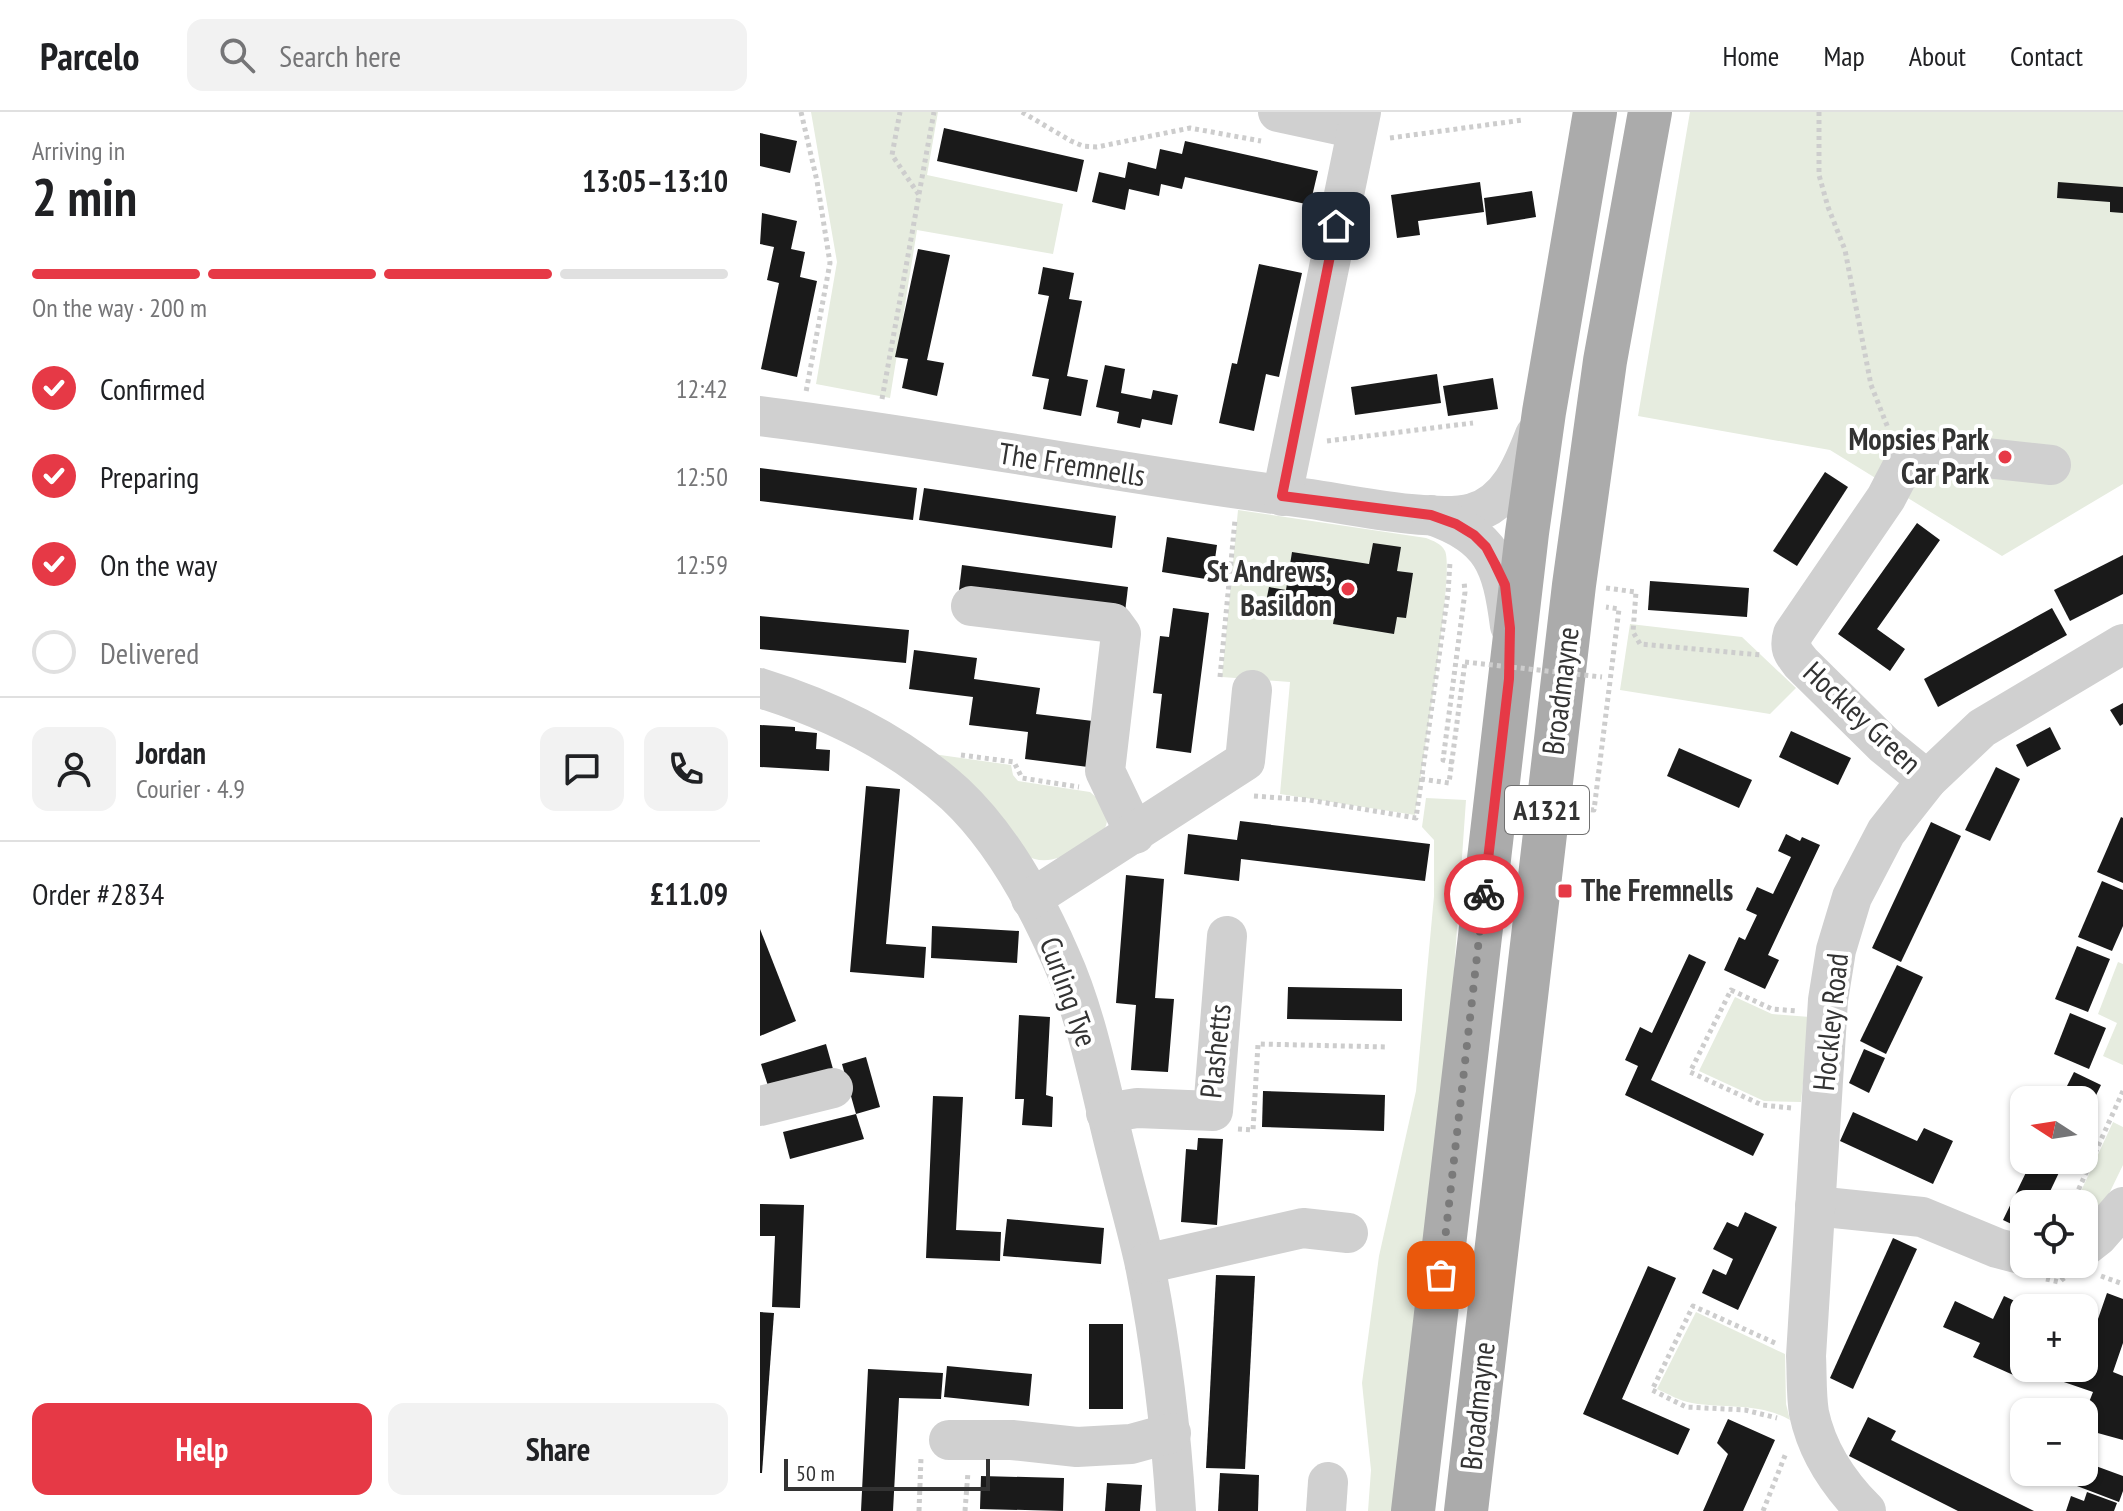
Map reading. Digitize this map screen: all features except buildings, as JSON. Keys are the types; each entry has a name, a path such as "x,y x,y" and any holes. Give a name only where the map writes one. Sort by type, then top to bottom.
{"main road":[{"name":"Broadmayne","path":"1413,1511 1509,679 1544,412 1595,112"},
{"name":"Broadmayne","path":"1466,1511 1574,585 1605,361 1650,112"}],"street":[{"path":"1275,127 1367,127 1282,496"},
{"name":"The Fremnells","path":"760,416 887,433 1093,469 1431,515 1473,513 1490,505 1508,490 1523,465 1544,412"},
{"name":"Hockley Green","path":"1927,780 1884,745 1793,654 1790,644 1793,634 1886,498 1911,450 2051,465"},
{"name":"The Fremnells","path":"1431,515 1474,535 1486,547 1505,585 1510,628 1509,679"},
{"path":"971,606 1113,623 1121,634 1105,771 1135,834"},
{"name":"Hockley Road","path":"1845,1505 1809,1414 1806,1356 1828,1000 1836,950 1852,897 1886,832 1927,780 1982,728 2123,644"},
{"name":"Curling Tye","path":"760,688 830,712 910,759 956,795 996,841 1061,957 1080,1012 1145,1264 1171,1433 1176,1511"},
{"path":"1031,899 1245,761 1236,688"},
{"name":"Plashetts","path":"1106,1113 1137,1108 1213,1111 1227,936"},
{"path":"760,1106 833,1088"},
{"path":"1815,1206 1922,1217 2010,1254"},
{"path":"2098,1236 2123,1207"},
{"path":"1145,1264 1303,1228 1348,1233"},
{"path":"935,1446 1012,1440 1077,1447 1131,1444 1171,1433"}],"path":[{"path":"801,112 817,181 830,263 806,393 814,392"},
{"path":"900,112 892,155 919,195"},
{"path":"881,408 934,112"},
{"path":"1022,112 1083,146 1097,147 1190,128 1275,127"},
{"path":"1819,112 1819,175 1845,250 1871,385 1892,440"},
{"path":"1367,127 1523,120"},
{"path":"1321,442 1473,423"},
{"path":"1236,506 1236,688"},
{"path":"1240,796 1268,795 1309,800 1416,818 1448,593 1449,554"},
{"path":"1453,762 1443,760 1465,592 1464,576"},
{"path":"1600,588 1636,592 1633,632 1640,644 1774,656"},
{"path":"1574,807 1594,810 1619,609"},
{"path":"1421,779 1449,783 1465,662 1602,677"},
{"path":"951,753 1014,762 1022,778 1093,788"},
{"path":"1799,1011 1772,1009 1731,990 1690,1072 1762,1105 1804,1109"},
{"path":"2078,1190 2123,1091"},
{"path":"1776,1343 1693,1306 1652,1390 1686,1407 1745,1410 1788,1423"},
{"path":"1763,1511 1791,1441"},
{"path":"919,1511 935,1446"}],"shaded area":[{"path":"811,112 938,112 927,175 1063,204 1053,254 917,230 890,398 816,384 837,262"},
{"path":"1690,112 2123,112 2123,484 2002,556 1830,450 1638,416"},
{"path":"1238,510 1426,538 1445,551 1447,567 1441,633 1415,815 1280,794 1290,682 1222,677"},
{"path":"1630,624 1742,637 1796,688 1770,714 1620,690"},
{"path":"933,754 1011,765 1018,781 1090,792 1105,810 1106,826 1103,831 1064,855 1055,859 1034,859 1023,854"},
{"path":"1426,798 1466,800 1452,1000 1402,1511 1368,1511 1371,1470 1362,1383 1379,1256 1416,1091 1434,896 1434,840 1422,827"},
{"path":"2118,962 2123,964 2123,1065 2103,1056 2117,1023 2098,1014"},
{"path":"1735,997 1772,1014 1810,1017 1801,1102 1764,1101 1699,1071"},
{"path":"2113,1122 2123,1127 2123,1165 2105,1202 2098,1209 2098,1190 2081,1190 2089,1174 2098,1174 2098,1154"},
{"path":"1696,1312 1785,1354 1786,1404 1790,1420 1754,1408 1688,1402 1657,1389"}],"way so far":[{"path":"1441,1275 1484,894"}],"place":[{"name":"Mopsies Park Car Park","path":"2005,457"},
{"name":"St Andrews, Basildon","path":"1348,589"},
{"name":"The Fremnells","path":"1565,891"}],"route":[{"path":"1336,226 1282,496 1431,515 1474,535 1486,547 1495,564 1505,585 1510,628 1509,679 1484,894"}]}
